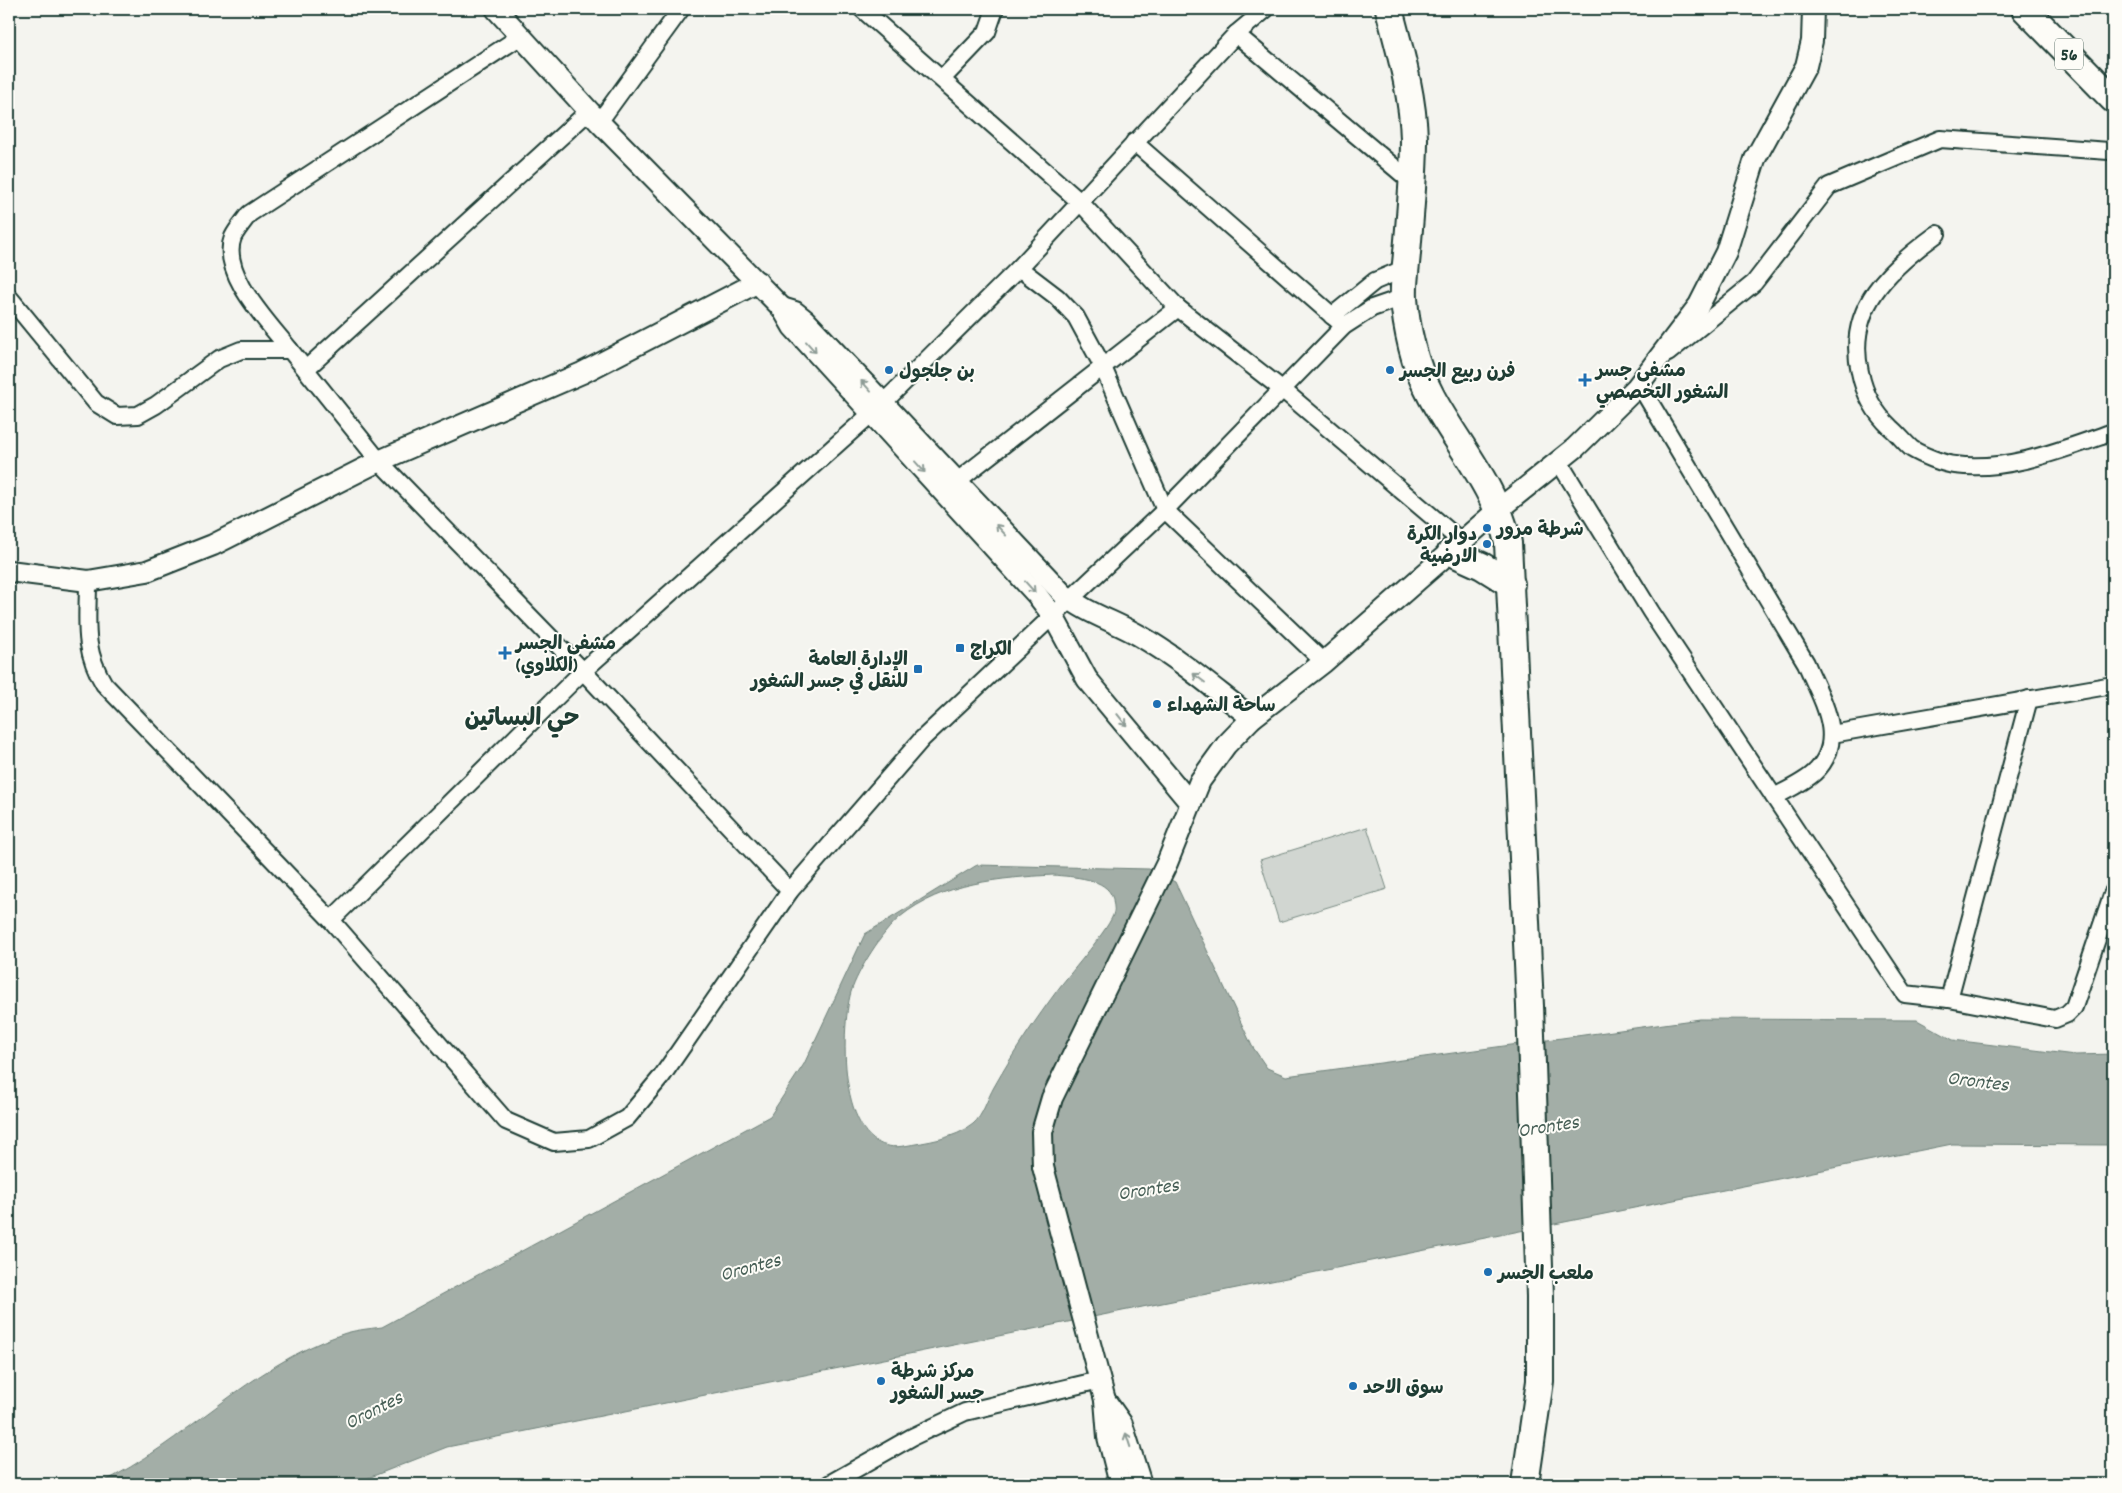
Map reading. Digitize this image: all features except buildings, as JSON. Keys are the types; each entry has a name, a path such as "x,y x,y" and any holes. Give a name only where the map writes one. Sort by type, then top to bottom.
{"main road":[{"path":"1389,9 1408,86 1414,138 1413,183 1404,297 1412,348 1425,381 1445,422 1485,482 1499,509 1508,543 1530,1006 1540,1296 1540,1381 1526,1484"},
{"name":"56","path":"2025,9 2113,99"},
{"path":"1456,547 1511,584"}],"street":[{"path":"496,9 594,116 758,282 782,308 793,327 877,409 956,482 1070,600 1094,614 1119,624 1162,650 1252,718"},
{"path":"306,369 594,116 681,9"},
{"path":"862,9 943,78 1080,202 1178,308 1283,390 1456,547"},
{"path":"943,78 987,32 995,9"},
{"path":"331,920 582,671 877,409 1019,268 1236,34 1266,9"},
{"path":"1120,1484 1108,1437 1105,1400 1043,1167 1042,1132 1052,1098 1167,863 1200,781 1226,745 1252,718 1324,662 1499,509 1559,462 1606,419 1639,384 1699,305 1719,270 1755,159 1802,78 1812,41 1813,9"},
{"path":"1236,34 1413,183"},
{"path":"521,36 249,214 233,237 230,258 242,286 290,350 379,461 582,671 790,892"},
{"path":"1651,368 1754,283 1829,186 1940,139 2109,151"},
{"path":"1134,142 1338,321"},
{"path":"1937,234 1907,255 1888,274 1870,298 1860,324 1855,352 1863,386 1880,418 1914,450 1954,465 1994,465 2056,452 2113,432"},
{"path":"1019,268 1057,297 1076,317 1102,365 1165,510 1324,662"},
{"path":"88,581 88,643 93,666 104,684 331,920 506,1121 554,1142 589,1139 627,1118 662,1076 790,892 922,739 1165,510 1283,390 1338,321 1375,280 1406,268"},
{"path":"9,571 88,581 147,571 213,545 379,461 582,373 758,282"},
{"path":"9,297 96,402 117,416 138,415 156,405 220,359 241,350 290,350"},
{"path":"1338,321 1404,297"},
{"path":"956,482 1102,365 1178,308"},
{"path":"1639,384 1806,663 1824,705 1832,734 1828,756 1813,774 1774,797"},
{"path":"877,409 1053,616 1087,679 1190,804"},
{"path":"1559,462 1651,612 1905,994 1949,998 2054,1019 2067,1014 2074,1007 2113,892"},
{"path":"1832,734 2113,685"},
{"path":"1949,998 2029,699"},
{"path":"829,1484 912,1437 965,1412 1100,1380"},
{"path":"1105,1400 1122,1424 1140,1484"}],"shaded area":[{"path":"1367,827 1387,889 1279,922 1260,860"}],"water":[{"name":"Orontes","path":"977,865 1149,869 1175,882 1252,1046 1267,1068 1286,1076 1700,1019 1917,1020 1953,1040 2075,1055 2113,1054 2113,1145 1952,1144 447,1447 353,1484 99,1484 160,1448 246,1385 276,1366 307,1349 340,1335 382,1327 770,1116 804,1064 865,934","holes":["1053,875 1079,878 1104,886 1113,899 1114,911 1106,928 1033,1024 1001,1074 980,1117 973,1124 958,1133 931,1141 904,1146 882,1144 866,1132 855,1113 849,1088 846,1061 845,1034 851,992 871,952 900,917 917,905 935,896 954,889 993,880"]}],"place":[{"name":"بن جلجول","path":"889,370"},
{"name":"فرن ربيع الجسر","path":"1390,370"},
{"name":"مشفى جسر الشغور التخصصي","path":"1585,380"},
{"name":"شرطة مرور","path":"1487,528"},
{"name":"دوار الكرة الارضية","path":"1487,544"},
{"name":"الكراج","path":"960,648"},
{"name":"مشفى الجسر (الكلاوي)","path":"505,653"},
{"name":"الإدارة العامة للنقل في جسر الشغور","path":"918,669"},
{"name":"ساحة الشهداء","path":"1157,704"},
{"name":"ملعب الجسر","path":"1488,1272"},
{"name":"مركز شرطة جسر الشغور","path":"881,1381"},
{"name":"سوق الاحد","path":"1353,1386"}],"district":[{"name":"حي البساتين","path":"522,717"}]}
